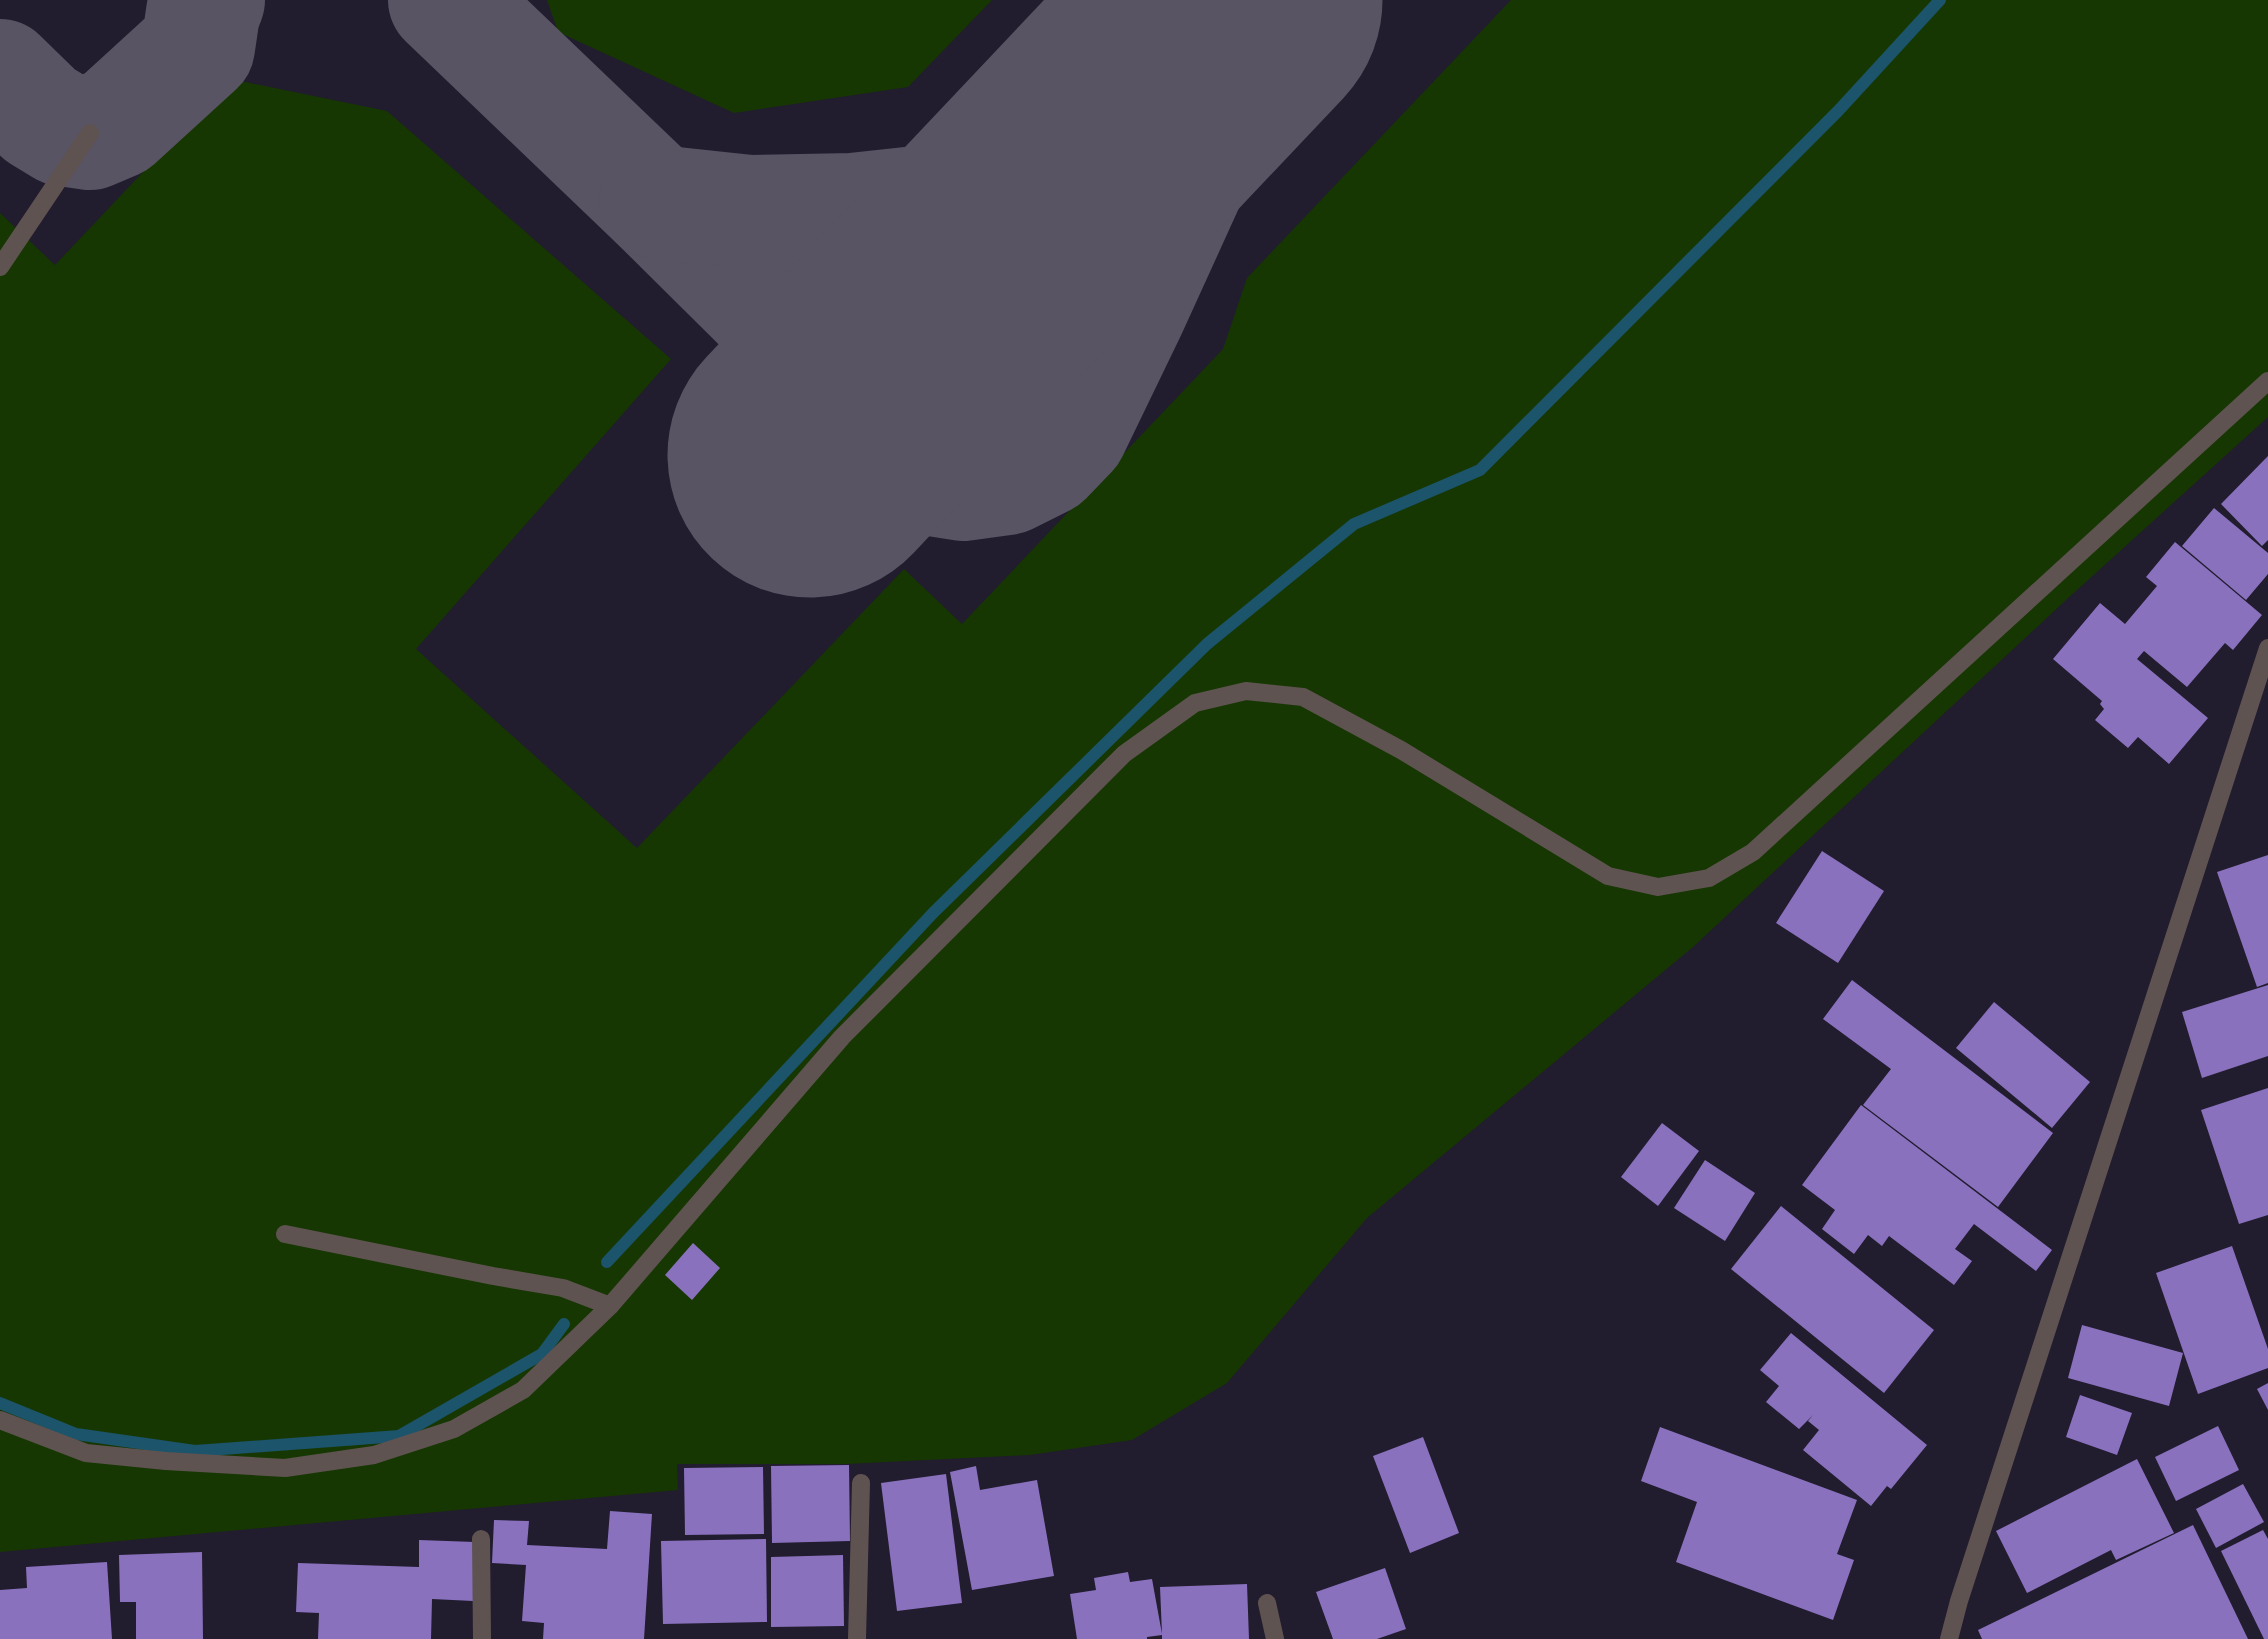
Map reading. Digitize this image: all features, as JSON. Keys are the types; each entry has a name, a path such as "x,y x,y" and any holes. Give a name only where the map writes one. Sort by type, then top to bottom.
{"street":[{"path":"0,267 90,133"},
{"path":"0,1420 86,1453 166,1461 285,1468 374,1455 454,1429 522,1390 610,1306 842,1038 1124,753 1194,703 1246,691 1303,698 1401,750 1608,876 1658,887 1709,878 1753,852 2268,381"},
{"path":"1949,1639 1959,1601 2268,648"},
{"path":"285,1234 563,1288 610,1306"},
{"path":"857,1639 861,1483"},
{"path":"481,1539 482,1639"},
{"path":"1267,1603 1275,1639"}],"green space":[{"path":"547,0 992,0 908,87 734,113 558,32"},
{"path":"1511,0 2268,0 2268,417 2066,600 1693,947 1367,1218 1227,1383 1132,1440 1030,1455 846,1464 677,1464 678,1490 0,1552 0,213 55,265 231,79 387,111 671,359 416,649 637,848 904,569 962,624 1223,349 1247,278"}],"building":[{"path":"2268,456 2268,540 2262,546 2221,504"},
{"path":"2214,508 2268,553 2268,574 2246,600 2182,546"},
{"path":"2175,542 2262,615 2233,650 2225,643 2187,687 2144,651 2137,659 2208,718 2169,764 2138,737 2128,748 2095,720 2104,709 2100,704 2102,701 2053,659 2100,603 2125,624 2157,586 2146,577"},
{"path":"1822,851 1884,891 1838,963 1776,923"},
{"path":"2268,855 2268,983 2257,987 2217,872"},
{"path":"1852,980 2053,1133 1998,1207 1863,1105 1891,1069 1823,1019"},
{"path":"2268,985 2268,1056 2202,1078 2182,1012"},
{"path":"1994,1002 2090,1082 2052,1128 1956,1048"},
{"path":"2268,1088 2268,1215 2239,1224 2201,1110"},
{"path":"1861,1105 2052,1250 2036,1271 1974,1224 1955,1249 1972,1261 1954,1285 1889,1236 1882,1246 1868,1235 1854,1254 1822,1229 1835,1210 1802,1185"},
{"path":"1662,1123 1699,1151 1658,1206 1621,1177"},
{"path":"1705,1160 1755,1193 1725,1241 1674,1208"},
{"path":"1781,1206 1934,1330 1884,1393 1731,1269"},
{"path":"693,1243 720,1268 692,1300 665,1275"},
{"path":"2232,1246 2268,1349 2268,1368 2198,1394 2156,1273"},
{"path":"2082,1325 2183,1353 2169,1406 2068,1378"},
{"path":"1791,1333 1927,1445 1891,1489 1887,1486 1871,1506 1803,1450 1819,1430 1808,1421 1813,1415 1799,1429 1766,1402 1779,1386 1760,1370"},
{"path":"2268,1383 2268,1410 2257,1389"},
{"path":"2080,1395 2132,1413 2117,1455 2066,1437"},
{"path":"2218,1426 2239,1470 2176,1501 2155,1457"},
{"path":"1660,1427 1857,1500 1837,1554 1854,1560 1833,1620 1676,1562 1697,1502 1641,1481"},
{"path":"1423,1437 1459,1533 1410,1553 1373,1456"},
{"path":"2137,1459 2174,1533 2116,1560 2111,1550 2027,1593 1996,1531"},
{"path":"849,1465 850,1541 772,1543 771,1466"},
{"path":"976,1466 980,1490 1037,1480 1054,1576 972,1590 950,1472"},
{"path":"763,1467 764,1534 685,1535 684,1468"},
{"path":"946,1474 962,1603 897,1611 881,1483"},
{"path":"2243,1484 2264,1522 2216,1548 2196,1509"},
{"path":"610,1511 652,1514 644,1639 543,1639 544,1623 522,1621 526,1565 492,1563 494,1520 529,1521 527,1545 607,1549"},
{"path":"2193,1525 2248,1639 1982,1639 1978,1630"},
{"path":"2263,1530 2268,1539 2268,1639 2264,1639 2221,1551"},
{"path":"766,1539 767,1622 663,1624 661,1541"},
{"path":"419,1540 475,1542 473,1601 432,1599 431,1639 318,1639 319,1613 296,1612 298,1563 419,1567"},
{"path":"202,1552 203,1639 136,1639 136,1602 120,1602 119,1555"},
{"path":"843,1555 844,1626 771,1627 771,1557"},
{"path":"107,1562 112,1639 0,1639 0,1590 27,1588 26,1567"},
{"path":"1385,1568 1406,1629 1377,1639 1333,1639 1316,1592"},
{"path":"1128,1572 1130,1582 1152,1579 1162,1634 1160,1587 1247,1584 1249,1639 1162,1639 1162,1635 1147,1637 1147,1639 1077,1639 1070,1594 1096,1590 1094,1578"}],"waterway":[{"path":"607,1262 933,913 1207,644 1354,524 1480,470 1839,110 1940,0"},
{"path":"0,1403 76,1434 195,1451 399,1436 542,1354 564,1324"}],"taxiway":[{"path":"0,76 40,115 63,129 90,133 116,122 198,47 203,13 208,0"},
{"path":"445,0 767,312 848,414"},
{"path":"1136,109 1071,191 1036,216 1001,221 948,218 916,224 887,238 854,274 838,310 835,348 840,388 848,414 892,458 925,478 963,484 1007,478 1045,459 1071,432 1130,310 1271,0"},
{"path":"656,202 749,212 853,210 945,200 961,195"}],"runway":[{"path":"810,455 1240,0"}]}
